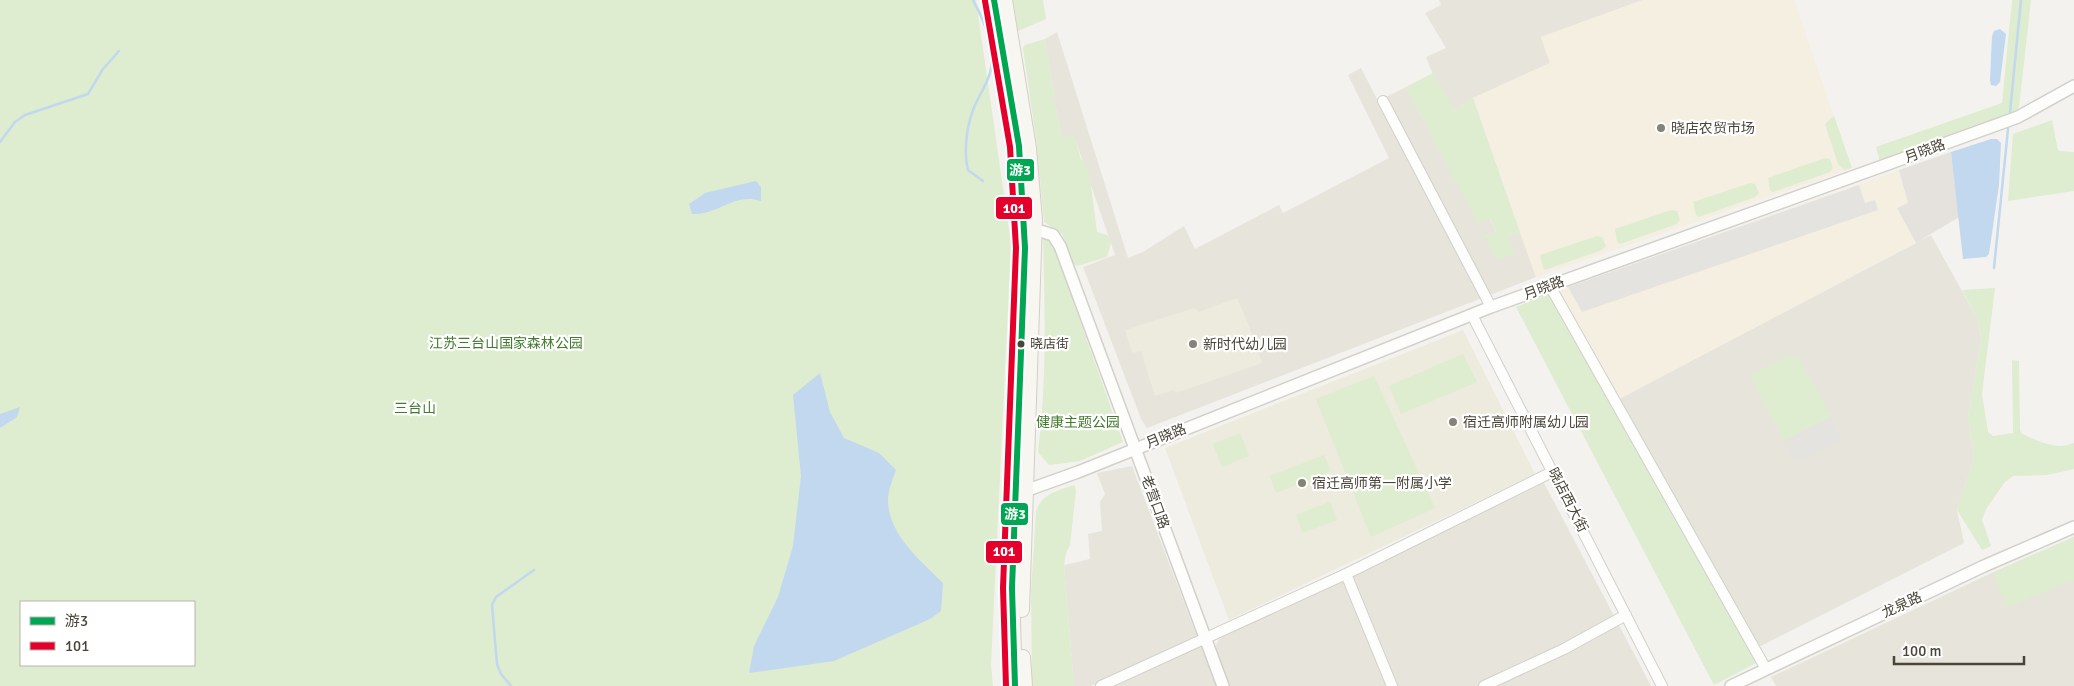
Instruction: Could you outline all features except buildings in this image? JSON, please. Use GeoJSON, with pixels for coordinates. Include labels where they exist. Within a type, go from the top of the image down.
{"type":"FeatureCollection","features":[{"type":"Feature","properties":{"kind":"main road"},"geometry":{"type":"LineString","coordinates":[[994,0],[1019,146],[1029,230]]}},
{"type":"Feature","properties":{"kind":"main road"},"geometry":{"type":"LineString","coordinates":[[1005,0],[1029,148],[1029,230],[1019,491],[1012,588],[1015,686]]}},
{"type":"Feature","properties":{"kind":"main road"},"geometry":{"type":"LineString","coordinates":[[1019,491],[1025,686]]}},
{"type":"Feature","properties":{"kind":"street","name":"月晓路"},"geometry":{"type":"LineString","coordinates":[[1019,491],[1135,448],[1491,307],[2018,117],[2074,86]]}},
{"type":"Feature","properties":{"kind":"street"},"geometry":{"type":"LineString","coordinates":[[1383,101],[1491,307]]}},
{"type":"Feature","properties":{"kind":"street","name":"老营口路"},"geometry":{"type":"LineString","coordinates":[[1029,230],[1053,235],[1060,246],[1223,686]]}},
{"type":"Feature","properties":{"kind":"street"},"geometry":{"type":"LineString","coordinates":[[1550,286],[1766,669]]}},
{"type":"Feature","properties":{"kind":"street","name":"晓店西大街"},"geometry":{"type":"LineString","coordinates":[[1472,315],[1554,471],[1662,686]]}},
{"type":"Feature","properties":{"kind":"street"},"geometry":{"type":"LineString","coordinates":[[1101,686],[1346,574],[1554,471]]}},
{"type":"Feature","properties":{"kind":"street","name":"龙泉路"},"geometry":{"type":"LineString","coordinates":[[1731,686],[1960,577],[2074,527]]}},
{"type":"Feature","properties":{"kind":"street"},"geometry":{"type":"LineString","coordinates":[[1346,574],[1392,686]]}},
{"type":"Feature","properties":{"kind":"street"},"geometry":{"type":"LineString","coordinates":[[1484,686],[1564,649],[1626,615]]}},
{"type":"Feature","properties":{"kind":"shaded area"},"geometry":{"type":"Polygon","coordinates":[[[1439,0],[1643,0],[1541,37],[1550,63],[1473,98],[1455,110],[1436,82],[1426,57],[1446,48],[1425,13],[1441,5],[1439,0]]]}},
{"type":"Feature","properties":{"kind":"shaded area","name":"晓店农贸市场"},"geometry":{"type":"Polygon","coordinates":[[[1643,0],[1794,0],[1852,168],[1536,277],[1473,98],[1550,63],[1541,37],[1643,0]]]}},
{"type":"Feature","properties":{"kind":"shaded area"},"geometry":{"type":"Polygon","coordinates":[[[1057,32],[1128,258],[1143,252],[1184,226],[1195,249],[1279,205],[1283,213],[1389,158],[1348,75],[1361,68],[1378,101],[1406,87],[1478,223],[1489,218],[1496,231],[1485,237],[1508,236],[1520,232],[1536,277],[1147,428],[1141,419],[1083,267],[1115,255],[1074,136],[1061,138],[1045,39],[1057,32]]]}},
{"type":"Feature","properties":{"kind":"shaded area"},"geometry":{"type":"Polygon","coordinates":[[[1951,152],[1959,217],[1916,243],[1897,208],[1908,203],[1899,170],[1951,152]]]}},
{"type":"Feature","properties":{"kind":"shaded area"},"geometry":{"type":"Polygon","coordinates":[[[1899,170],[1908,203],[1897,209],[1916,243],[1619,399],[1557,291],[1899,170]]]}},
{"type":"Feature","properties":{"kind":"shaded area"},"geometry":{"type":"Polygon","coordinates":[[[1859,185],[1865,203],[1875,200],[1878,210],[1582,312],[1568,287],[1859,185]]]}},
{"type":"Feature","properties":{"kind":"shaded area"},"geometry":{"type":"Polygon","coordinates":[[[1931,235],[1978,320],[1981,338],[1968,417],[1974,457],[1957,510],[1964,543],[1757,648],[1619,399],[1931,235]]]}},
{"type":"Feature","properties":{"kind":"shaded area","name":"新时代幼儿园"},"geometry":{"type":"Polygon","coordinates":[[[1237,298],[1254,338],[1262,363],[1176,393],[1174,390],[1155,396],[1141,351],[1132,353],[1125,330],[1194,308],[1199,312],[1237,298]]]}},
{"type":"Feature","properties":{"kind":"shaded area","name":"宿迁高师第一附属小学"},"geometry":{"type":"Polygon","coordinates":[[[1463,330],[1535,474],[1229,620],[1165,448],[1463,330]]]}},
{"type":"Feature","properties":{"kind":"shaded area"},"geometry":{"type":"Polygon","coordinates":[[[1831,417],[1843,439],[1796,464],[1784,441],[1831,417]]]}},
{"type":"Feature","properties":{"kind":"shaded area"},"geometry":{"type":"Polygon","coordinates":[[[1132,466],[1198,639],[1091,686],[1074,686],[1064,565],[1090,559],[1088,534],[1102,531],[1100,502],[1105,494],[1097,473],[1132,466]]]}},
{"type":"Feature","properties":{"kind":"shaded area"},"geometry":{"type":"Polygon","coordinates":[[[1543,481],[1651,686],[1230,686],[1215,647],[1219,639],[1543,481]]]}},
{"type":"Feature","properties":{"kind":"shaded area"},"geometry":{"type":"Polygon","coordinates":[[[2074,537],[2074,686],[1776,686],[1771,677],[1998,570],[2074,537]]]}},
{"type":"Feature","properties":{"kind":"shaded area"},"geometry":{"type":"Polygon","coordinates":[[[1201,646],[1216,686],[1115,686],[1201,646]]]}},
{"type":"Feature","properties":{"kind":"green space","name":"三台山"},"geometry":{"type":"Polygon","coordinates":[[[0,0],[976,0],[1011,244],[991,665],[993,686],[0,686],[0,0]]]}},
{"type":"Feature","properties":{"kind":"green space"},"geometry":{"type":"Polygon","coordinates":[[[1013,0],[1043,0],[1046,19],[1018,31],[1013,0]]]}},
{"type":"Feature","properties":{"kind":"green space"},"geometry":{"type":"Polygon","coordinates":[[[2012,0],[2031,0],[2019,107],[2015,112],[1880,162],[1876,147],[2002,103],[2012,0]]]}},
{"type":"Feature","properties":{"kind":"green space"},"geometry":{"type":"Polygon","coordinates":[[[1045,39],[1061,138],[1074,135],[1081,160],[1084,159],[1090,178],[1097,232],[1107,235],[1111,243],[1107,257],[1077,266],[1073,263],[1062,234],[1044,222],[1037,145],[1023,48],[1025,45],[1045,39]]]}},
{"type":"Feature","properties":{"kind":"green space"},"geometry":{"type":"Polygon","coordinates":[[[1433,73],[1455,110],[1473,98],[1520,232],[1508,237],[1515,254],[1496,260],[1485,237],[1496,231],[1490,219],[1478,224],[1406,87],[1433,73]]]}},
{"type":"Feature","properties":{"kind":"green space"},"geometry":{"type":"Polygon","coordinates":[[[1834,116],[1852,168],[1844,170],[1838,164],[1825,124],[1834,116]]]}},
{"type":"Feature","properties":{"kind":"green space"},"geometry":{"type":"Polygon","coordinates":[[[2052,120],[2058,151],[2074,152],[2074,191],[2008,201],[2013,134],[2052,120]]]}},
{"type":"Feature","properties":{"kind":"green space"},"geometry":{"type":"Polygon","coordinates":[[[1825,158],[1830,159],[1833,168],[1830,172],[1773,192],[1770,190],[1768,178],[1825,158]]]}},
{"type":"Feature","properties":{"kind":"green space"},"geometry":{"type":"Polygon","coordinates":[[[1750,183],[1755,184],[1759,193],[1755,197],[1699,217],[1696,215],[1693,202],[1750,183]]]}},
{"type":"Feature","properties":{"kind":"green space"},"geometry":{"type":"Polygon","coordinates":[[[1671,210],[1677,211],[1680,220],[1677,224],[1620,244],[1617,242],[1615,229],[1671,210]]]}},
{"type":"Feature","properties":{"kind":"green space","name":"健康主题公园"},"geometry":{"type":"Polygon","coordinates":[[[1046,236],[1051,239],[1123,442],[1080,461],[1049,465],[1038,452],[1044,372],[1043,239],[1046,236]]]}},
{"type":"Feature","properties":{"kind":"green space"},"geometry":{"type":"Polygon","coordinates":[[[1597,236],[1602,237],[1606,246],[1602,250],[1545,270],[1543,268],[1540,255],[1597,236]]]}},
{"type":"Feature","properties":{"kind":"green space"},"geometry":{"type":"Polygon","coordinates":[[[1995,288],[1982,394],[1988,432],[1993,436],[2013,433],[2012,360],[2019,361],[2020,430],[2022,434],[2054,446],[2074,443],[2074,469],[2047,475],[2013,476],[2005,482],[1986,509],[1982,520],[1991,546],[1982,550],[1957,510],[1974,457],[1968,417],[1981,338],[1978,320],[1962,290],[1995,288]]]}},
{"type":"Feature","properties":{"kind":"green space"},"geometry":{"type":"Polygon","coordinates":[[[1551,293],[1758,662],[1714,685],[1516,307],[1551,293]]]}},
{"type":"Feature","properties":{"kind":"green space"},"geometry":{"type":"Polygon","coordinates":[[[1463,354],[1477,382],[1401,414],[1389,386],[1463,354]]]}},
{"type":"Feature","properties":{"kind":"green space"},"geometry":{"type":"Polygon","coordinates":[[[1788,355],[1798,356],[1831,417],[1784,441],[1750,376],[1788,355]]]}},
{"type":"Feature","properties":{"kind":"green space"},"geometry":{"type":"Polygon","coordinates":[[[1374,376],[1435,508],[1371,537],[1316,399],[1374,376]]]}},
{"type":"Feature","properties":{"kind":"green space"},"geometry":{"type":"Polygon","coordinates":[[[1240,433],[1249,456],[1222,467],[1213,444],[1240,433]]]}},
{"type":"Feature","properties":{"kind":"green space"},"geometry":{"type":"Polygon","coordinates":[[[1324,455],[1331,471],[1276,493],[1270,476],[1324,455]]]}},
{"type":"Feature","properties":{"kind":"green space"},"geometry":{"type":"Polygon","coordinates":[[[1074,485],[1076,490],[1070,545],[1066,553],[1064,565],[1074,686],[1032,686],[1031,592],[1036,512],[1038,506],[1050,494],[1074,485]]]}},
{"type":"Feature","properties":{"kind":"green space"},"geometry":{"type":"Polygon","coordinates":[[[1330,502],[1337,520],[1303,533],[1296,515],[1330,502]]]}},
{"type":"Feature","properties":{"kind":"green space"},"geometry":{"type":"Polygon","coordinates":[[[2074,537],[2074,580],[2011,606],[2006,605],[1993,573],[2074,537]]]}},
{"type":"Feature","properties":{"kind":"water"},"geometry":{"type":"Polygon","coordinates":[[[2000,29],[2006,34],[2000,82],[1996,86],[1991,85],[1990,80],[1992,36],[1994,31],[2000,29]]]}},
{"type":"Feature","properties":{"kind":"water"},"geometry":{"type":"Polygon","coordinates":[[[1991,139],[1997,139],[2001,143],[1999,185],[1989,254],[1986,257],[1963,259],[1951,152],[1991,139]]]}},
{"type":"Feature","properties":{"kind":"water"},"geometry":{"type":"Polygon","coordinates":[[[756,181],[761,187],[761,201],[743,199],[710,211],[692,214],[689,204],[705,193],[756,181]]]}},
{"type":"Feature","properties":{"kind":"water"},"geometry":{"type":"Polygon","coordinates":[[[820,373],[830,412],[844,438],[879,453],[896,470],[888,496],[889,512],[893,524],[907,546],[943,583],[941,611],[930,619],[834,661],[749,673],[754,646],[778,597],[793,546],[801,476],[793,395],[820,373]]]}},
{"type":"Feature","properties":{"kind":"water"},"geometry":{"type":"Polygon","coordinates":[[[20,407],[17,417],[0,428],[0,414],[20,407]]]}},
{"type":"Feature","properties":{"kind":"waterway"},"geometry":{"type":"LineString","coordinates":[[973,0],[987,30],[992,54],[990,74],[975,105],[970,120],[966,146],[968,170],[983,181]]}},
{"type":"Feature","properties":{"kind":"waterway"},"geometry":{"type":"LineString","coordinates":[[2010,112],[2021,0]]}},
{"type":"Feature","properties":{"kind":"waterway"},"geometry":{"type":"LineString","coordinates":[[0,142],[15,122],[25,115],[88,94],[103,69],[119,51]]}},
{"type":"Feature","properties":{"kind":"waterway"},"geometry":{"type":"LineString","coordinates":[[1994,268],[2008,129]]}},
{"type":"Feature","properties":{"kind":"waterway"},"geometry":{"type":"LineString","coordinates":[[511,686],[501,674],[497,664],[492,605],[496,597],[534,570]]}},
{"type":"Feature","properties":{"kind":"transit line","name":"游3"},"geometry":{"type":"LineString","coordinates":[[994,0],[1019,146],[1025,248],[1012,588],[1015,686]]}},
{"type":"Feature","properties":{"kind":"transit line","name":"101"},"geometry":{"type":"LineString","coordinates":[[985,1],[1010,147],[1016,248],[1003,588],[1006,686]]}},
{"type":"Feature","properties":{"kind":"place","name":"晓店农贸市场"},"geometry":{"type":"Point","coordinates":[1661,128]}},
{"type":"Feature","properties":{"kind":"place","name":"晓店街"},"geometry":{"type":"Point","coordinates":[1021,344]}},
{"type":"Feature","properties":{"kind":"place","name":"新时代幼儿园"},"geometry":{"type":"Point","coordinates":[1193,344]}},
{"type":"Feature","properties":{"kind":"place","name":"宿迁高师附属幼儿园"},"geometry":{"type":"Point","coordinates":[1453,422]}},
{"type":"Feature","properties":{"kind":"place","name":"宿迁高师第一附属小学"},"geometry":{"type":"Point","coordinates":[1302,483]}},
{"type":"Feature","properties":{"kind":"park label","name":"江苏三台山国家森林公园"},"geometry":{"type":"Point","coordinates":[506,343]}}]}
